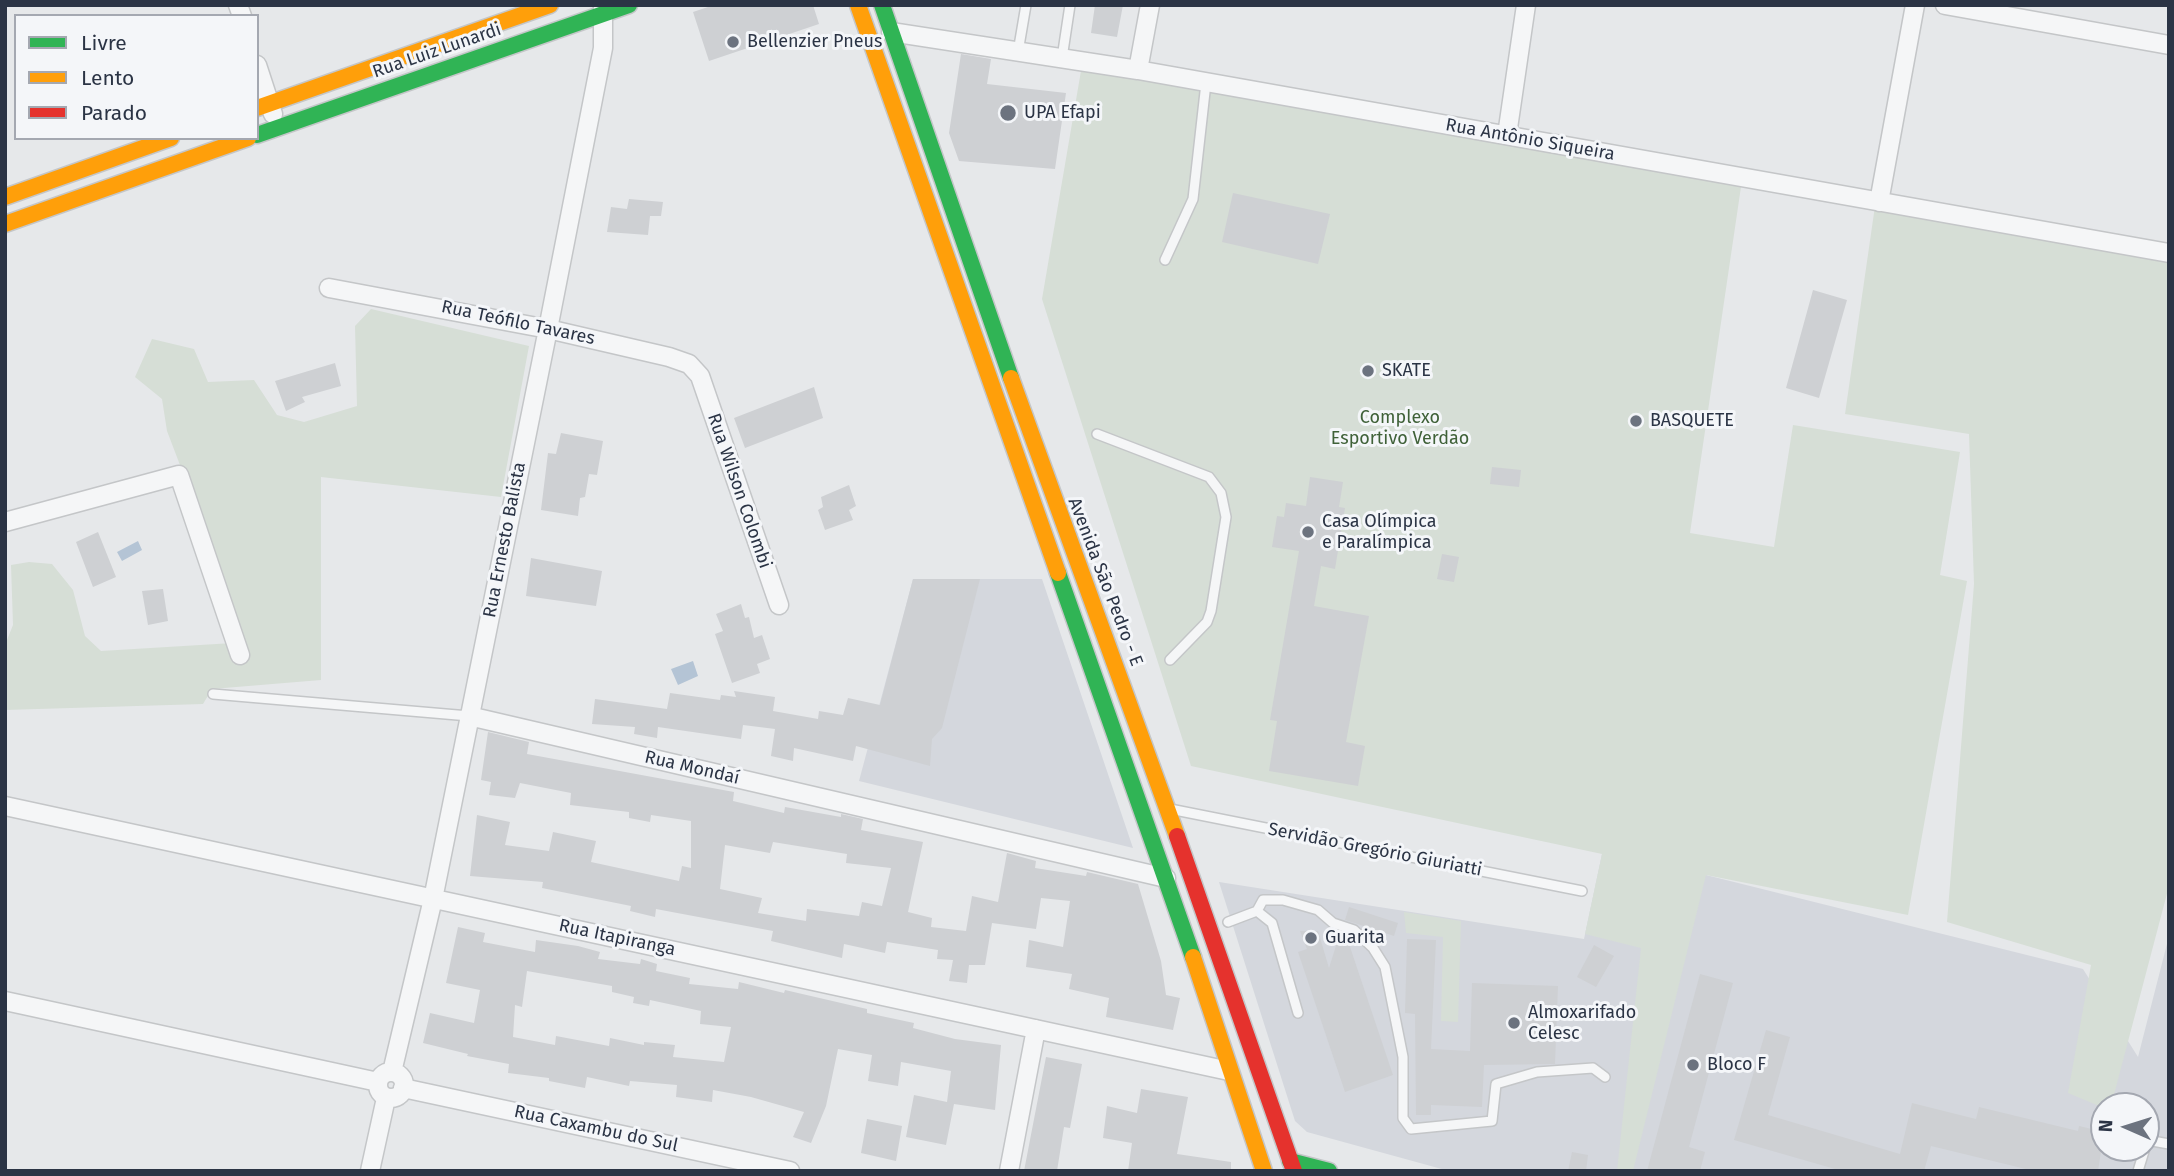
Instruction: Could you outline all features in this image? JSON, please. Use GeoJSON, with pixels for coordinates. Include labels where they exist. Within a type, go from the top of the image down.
{"type":"FeatureCollection","features":[{"type":"Feature","properties":{"kind":"main road","name":"Rua Luiz Lunardi"},"geometry":{"type":"LineString","coordinates":[[263,106],[550,5]]}},
{"type":"Feature","properties":{"kind":"main road","name":"Rua Luiz Lunardi"},"geometry":{"type":"LineString","coordinates":[[259,134],[604,9],[629,5]]}},
{"type":"Feature","properties":{"kind":"main road"},"geometry":{"type":"LineString","coordinates":[[858,5],[1166,878],[1264,1171]]}},
{"type":"Feature","properties":{"kind":"main road","name":"Avenida São Pedro - E"},"geometry":{"type":"LineString","coordinates":[[882,5],[1056,508],[1168,809],[1292,1166]]}},
{"type":"Feature","properties":{"kind":"main road"},"geometry":{"type":"LineString","coordinates":[[5,197],[165,140]]}},
{"type":"Feature","properties":{"kind":"main road"},"geometry":{"type":"LineString","coordinates":[[5,224],[242,140]]}},
{"type":"Feature","properties":{"kind":"main road"},"geometry":{"type":"LineString","coordinates":[[1292,1166],[1329,1171]]}},
{"type":"Feature","properties":{"kind":"street"},"geometry":{"type":"LineString","coordinates":[[1138,70],[1150,5]]}},
{"type":"Feature","properties":{"kind":"street"},"geometry":{"type":"LineString","coordinates":[[1507,135],[1527,5]]}},
{"type":"Feature","properties":{"kind":"street"},"geometry":{"type":"LineString","coordinates":[[1879,202],[1915,5]]}},
{"type":"Feature","properties":{"kind":"street"},"geometry":{"type":"LineString","coordinates":[[1945,5],[2169,45]]}},
{"type":"Feature","properties":{"kind":"street","name":"Rua Ernesto Balista"},"geometry":{"type":"LineString","coordinates":[[370,1171],[385,1084],[433,899],[548,329],[603,48],[604,9]]}},
{"type":"Feature","properties":{"kind":"street","name":"Rua Antônio Siqueira"},"geometry":{"type":"LineString","coordinates":[[891,32],[1138,70],[2169,253]]}},
{"type":"Feature","properties":{"kind":"street"},"geometry":{"type":"LineString","coordinates":[[259,79],[263,106],[278,128]]}},
{"type":"Feature","properties":{"kind":"street","name":"Rua Teófilo Tavares"},"geometry":{"type":"LineString","coordinates":[[330,288],[548,329],[669,356],[689,364],[700,376]]}},
{"type":"Feature","properties":{"kind":"street","name":"Rua Wilson Colombi"},"geometry":{"type":"LineString","coordinates":[[700,376],[779,606]]}},
{"type":"Feature","properties":{"kind":"street"},"geometry":{"type":"LineString","coordinates":[[5,522],[179,475],[240,655]]}},
{"type":"Feature","properties":{"kind":"street","name":"Rua Mondaí"},"geometry":{"type":"LineString","coordinates":[[470,716],[1166,878]]}},
{"type":"Feature","properties":{"kind":"street","name":"Rua Itapiranga"},"geometry":{"type":"LineString","coordinates":[[5,806],[1230,1071]]}},
{"type":"Feature","properties":{"kind":"street"},"geometry":{"type":"LineString","coordinates":[[5,1001],[385,1084]]}},
{"type":"Feature","properties":{"kind":"street"},"geometry":{"type":"LineString","coordinates":[[1009,1171],[1037,1029]]}},
{"type":"Feature","properties":{"kind":"street","name":"Rua Caxambu do Sul"},"geometry":{"type":"LineString","coordinates":[[385,1084],[402,1079],[403,1088],[790,1171]]}},
{"type":"Feature","properties":{"kind":"lane"},"geometry":{"type":"LineString","coordinates":[[1018,52],[1026,5]]}},
{"type":"Feature","properties":{"kind":"lane"},"geometry":{"type":"LineString","coordinates":[[1062,58],[1070,5]]}},
{"type":"Feature","properties":{"kind":"lane"},"geometry":{"type":"LineString","coordinates":[[1165,260],[1193,199],[1206,83]]}},
{"type":"Feature","properties":{"kind":"lane"},"geometry":{"type":"LineString","coordinates":[[1097,434],[1209,477],[1221,493],[1226,517],[1211,611],[1207,622],[1170,660]]}},
{"type":"Feature","properties":{"kind":"lane","name":"Rua Mondaí"},"geometry":{"type":"LineString","coordinates":[[213,694],[470,716]]}},
{"type":"Feature","properties":{"kind":"lane","name":"Servidão Gregório Giuriatti"},"geometry":{"type":"LineString","coordinates":[[1168,809],[1582,891]]}},
{"type":"Feature","properties":{"kind":"lane"},"geometry":{"type":"LineString","coordinates":[[1228,922],[1257,911],[1263,900],[1283,900],[1318,910],[1333,923],[1354,930],[1373,948],[1385,967],[1403,1057],[1402,1118],[1411,1129],[1492,1121],[1496,1084],[1537,1072],[1593,1068],[1605,1077]]}},
{"type":"Feature","properties":{"kind":"lane"},"geometry":{"type":"LineString","coordinates":[[1257,911],[1272,923],[1298,1013]]}},
{"type":"Feature","properties":{"kind":"shaded area"},"geometry":{"type":"Polygon","coordinates":[[[913,579],[1042,579],[1133,848],[859,781],[913,579]]]}},
{"type":"Feature","properties":{"kind":"shaded area"},"geometry":{"type":"Polygon","coordinates":[[[1602,854],[1706,875],[2083,969],[2138,1057],[2169,936],[2169,1171],[1449,1171],[1307,1132],[1295,1121],[1219,882],[1584,939],[1602,854]]]}},
{"type":"Feature","properties":{"kind":"green space","name":"Complexo Esportivo Verdão"},"geometry":{"type":"Polygon","coordinates":[[[1082,65],[1742,180],[1690,533],[1774,547],[1793,425],[1960,452],[1940,575],[1967,581],[1908,915],[1706,875],[1633,1171],[1617,1171],[1641,948],[1585,934],[1602,854],[1191,766],[1042,299],[1082,65]]]}},
{"type":"Feature","properties":{"kind":"green space"},"geometry":{"type":"Polygon","coordinates":[[[1875,206],[2169,260],[2169,886],[2115,1092],[2090,1092],[2090,1102],[2068,1093],[2091,965],[1947,922],[1974,584],[1969,434],[1845,414],[1875,206]]]}},
{"type":"Feature","properties":{"kind":"green space"},"geometry":{"type":"Polygon","coordinates":[[[371,309],[529,346],[501,497],[321,477],[321,680],[212,689],[203,704],[5,710],[5,645],[13,625],[11,565],[29,562],[52,564],[73,590],[85,636],[101,651],[233,643],[236,612],[167,431],[162,399],[135,377],[152,339],[194,349],[208,382],[254,380],[277,415],[304,422],[357,406],[355,326],[371,309]]]}},
{"type":"Feature","properties":{"kind":"green space"},"geometry":{"type":"Polygon","coordinates":[[[1404,912],[1461,921],[1458,1022],[1441,1021],[1443,937],[1406,933],[1404,912]]]}},
{"type":"Feature","properties":{"kind":"water"},"geometry":{"type":"Polygon","coordinates":[[[138,541],[142,550],[122,561],[117,552],[138,541]]]}},
{"type":"Feature","properties":{"kind":"water"},"geometry":{"type":"Polygon","coordinates":[[[693,661],[698,676],[678,685],[671,669],[693,661]]]}},
{"type":"Feature","properties":{"kind":"building","name":"Bellenzier Pneus"},"geometry":{"type":"Polygon","coordinates":[[[714,5],[813,5],[819,24],[709,61],[693,12],[714,5]]]}},
{"type":"Feature","properties":{"kind":"building"},"geometry":{"type":"Polygon","coordinates":[[[1095,5],[1123,5],[1117,37],[1091,33],[1095,5]]]}},
{"type":"Feature","properties":{"kind":"building","name":"UPA Efapi"},"geometry":{"type":"Polygon","coordinates":[[[961,54],[991,59],[987,84],[1066,93],[1055,169],[959,161],[949,133],[961,54]]]}},
{"type":"Feature","properties":{"kind":"building"},"geometry":{"type":"Polygon","coordinates":[[[1233,193],[1330,214],[1318,264],[1222,242],[1233,193]]]}},
{"type":"Feature","properties":{"kind":"building"},"geometry":{"type":"Polygon","coordinates":[[[629,199],[663,202],[661,216],[650,216],[648,235],[607,232],[611,207],[627,209],[629,199]]]}},
{"type":"Feature","properties":{"kind":"building"},"geometry":{"type":"Polygon","coordinates":[[[1813,290],[1847,300],[1819,398],[1786,388],[1813,290]]]}},
{"type":"Feature","properties":{"kind":"building"},"geometry":{"type":"Polygon","coordinates":[[[335,363],[341,386],[302,397],[305,402],[286,411],[275,381],[335,363]]]}},
{"type":"Feature","properties":{"kind":"building"},"geometry":{"type":"Polygon","coordinates":[[[814,387],[823,418],[745,448],[734,418],[814,387]]]}},
{"type":"Feature","properties":{"kind":"building"},"geometry":{"type":"Polygon","coordinates":[[[561,433],[603,441],[597,475],[589,474],[585,497],[580,498],[578,516],[541,510],[548,453],[556,454],[561,433]]]}},
{"type":"Feature","properties":{"kind":"building"},"geometry":{"type":"Polygon","coordinates":[[[1492,467],[1521,470],[1519,487],[1490,484],[1492,467]]]}},
{"type":"Feature","properties":{"kind":"building"},"geometry":{"type":"Polygon","coordinates":[[[1310,477],[1343,482],[1339,507],[1345,508],[1335,569],[1321,566],[1314,606],[1369,616],[1346,742],[1365,746],[1358,786],[1269,771],[1277,721],[1270,720],[1299,551],[1272,547],[1277,516],[1284,517],[1286,503],[1306,506],[1310,477]]]}},
{"type":"Feature","properties":{"kind":"building"},"geometry":{"type":"Polygon","coordinates":[[[849,485],[856,506],[849,510],[853,520],[825,530],[818,510],[823,507],[821,497],[849,485]]]}},
{"type":"Feature","properties":{"kind":"building"},"geometry":{"type":"Polygon","coordinates":[[[98,532],[116,577],[93,587],[76,542],[98,532]]]}},
{"type":"Feature","properties":{"kind":"building"},"geometry":{"type":"Polygon","coordinates":[[[1442,554],[1459,557],[1454,582],[1437,579],[1442,554]]]}},
{"type":"Feature","properties":{"kind":"building"},"geometry":{"type":"Polygon","coordinates":[[[531,558],[602,571],[596,606],[526,596],[531,558]]]}},
{"type":"Feature","properties":{"kind":"building"},"geometry":{"type":"Polygon","coordinates":[[[913,579],[980,579],[942,728],[932,739],[930,766],[856,746],[853,761],[794,748],[793,761],[771,756],[775,729],[743,725],[741,739],[658,727],[657,738],[634,734],[635,727],[592,724],[595,699],[667,709],[670,693],[720,700],[721,695],[736,697],[734,691],[775,697],[773,711],[818,719],[819,711],[843,715],[848,698],[880,705],[913,579]]]}},
{"type":"Feature","properties":{"kind":"building"},"geometry":{"type":"Polygon","coordinates":[[[163,589],[168,621],[148,625],[142,591],[163,589]]]}},
{"type":"Feature","properties":{"kind":"building"},"geometry":{"type":"Polygon","coordinates":[[[741,604],[745,618],[749,617],[754,638],[762,635],[770,659],[757,664],[760,673],[732,683],[715,634],[723,631],[716,614],[741,604]]]}},
{"type":"Feature","properties":{"kind":"building"},"geometry":{"type":"Polygon","coordinates":[[[488,732],[529,742],[527,754],[734,792],[733,801],[784,813],[785,807],[863,819],[861,830],[923,842],[908,912],[932,918],[931,927],[966,931],[972,896],[998,902],[1007,853],[1036,861],[1035,868],[1086,876],[1087,872],[1138,884],[1161,961],[1166,995],[1180,998],[1173,1030],[1106,1017],[1109,998],[1069,989],[1072,974],[1026,967],[1029,940],[1063,947],[1070,901],[1041,898],[1036,929],[992,923],[985,965],[969,965],[967,983],[949,981],[953,960],[937,959],[938,950],[887,942],[885,953],[844,944],[842,958],[771,941],[773,931],[656,909],[655,917],[630,911],[631,906],[542,888],[543,882],[470,876],[477,815],[510,822],[505,845],[549,851],[553,832],[596,841],[591,862],[679,881],[682,866],[691,868],[691,821],[651,815],[650,822],[629,818],[629,812],[570,805],[571,793],[520,783],[515,798],[489,795],[491,782],[481,780],[488,732]],[[773,842],[770,853],[725,845],[720,889],[762,898],[758,913],[806,921],[807,909],[859,916],[862,902],[882,906],[891,868],[846,863],[847,854],[773,842]]]}},
{"type":"Feature","properties":{"kind":"building"},"geometry":{"type":"Polygon","coordinates":[[[1349,907],[1398,923],[1394,936],[1345,920],[1349,907]]]}},
{"type":"Feature","properties":{"kind":"building"},"geometry":{"type":"Polygon","coordinates":[[[458,927],[485,933],[483,942],[535,952],[536,940],[600,952],[598,959],[640,964],[641,959],[657,964],[656,971],[690,978],[689,984],[738,989],[739,982],[784,993],[785,990],[867,1009],[867,1013],[914,1023],[913,1028],[955,1039],[1001,1045],[995,1110],[954,1104],[946,1145],[906,1137],[914,1095],[947,1102],[951,1071],[901,1062],[898,1086],[868,1081],[872,1055],[838,1049],[826,1106],[811,1143],[793,1137],[804,1112],[751,1097],[713,1090],[712,1102],[676,1097],[677,1085],[630,1081],[629,1086],[587,1077],[585,1088],[549,1081],[549,1078],[508,1073],[509,1064],[467,1056],[468,1054],[423,1043],[430,1013],[474,1023],[480,990],[446,983],[458,927]],[[527,971],[522,1007],[515,1005],[513,1037],[555,1045],[556,1036],[609,1046],[610,1038],[644,1045],[644,1042],[675,1045],[673,1057],[724,1062],[731,1027],[700,1024],[701,1011],[650,1000],[649,1006],[633,1003],[634,997],[612,992],[612,986],[527,971]]]}},
{"type":"Feature","properties":{"kind":"building"},"geometry":{"type":"Polygon","coordinates":[[[1300,931],[1318,931],[1329,968],[1340,933],[1346,935],[1393,1075],[1345,1092],[1298,952],[1307,949],[1300,931]]]}},
{"type":"Feature","properties":{"kind":"building"},"geometry":{"type":"Polygon","coordinates":[[[1407,939],[1436,940],[1431,1049],[1470,1051],[1472,983],[1558,986],[1555,1064],[1484,1065],[1482,1107],[1431,1105],[1431,1115],[1416,1115],[1415,1014],[1405,1013],[1407,939]]]}},
{"type":"Feature","properties":{"kind":"building"},"geometry":{"type":"Polygon","coordinates":[[[1594,945],[1614,956],[1596,987],[1577,977],[1594,945]]]}},
{"type":"Feature","properties":{"kind":"building","name":"Bloco F"},"geometry":{"type":"Polygon","coordinates":[[[1700,974],[1733,983],[1689,1147],[1705,1152],[1700,1171],[1647,1171],[1700,974]]]}},
{"type":"Feature","properties":{"kind":"building"},"geometry":{"type":"Polygon","coordinates":[[[1766,1030],[1790,1037],[1768,1115],[1900,1154],[1912,1103],[1976,1119],[1979,1107],[2078,1131],[2079,1126],[2090,1129],[2090,1162],[2099,1162],[2098,1171],[2034,1171],[1931,1146],[1924,1171],[1842,1171],[1734,1140],[1766,1030]]]}},
{"type":"Feature","properties":{"kind":"building"},"geometry":{"type":"Polygon","coordinates":[[[1046,1057],[1082,1064],[1070,1128],[1064,1127],[1057,1171],[1024,1171],[1046,1057]]]}},
{"type":"Feature","properties":{"kind":"building"},"geometry":{"type":"Polygon","coordinates":[[[1141,1089],[1188,1097],[1177,1154],[1231,1162],[1231,1171],[1128,1171],[1132,1143],[1103,1138],[1107,1106],[1137,1113],[1141,1089]]]}},
{"type":"Feature","properties":{"kind":"building"},"geometry":{"type":"Polygon","coordinates":[[[867,1119],[902,1126],[896,1161],[861,1153],[867,1119]]]}},
{"type":"Feature","properties":{"kind":"building"},"geometry":{"type":"Polygon","coordinates":[[[1572,1152],[1588,1155],[1586,1171],[1568,1171],[1572,1152]]]}},
{"type":"Feature","properties":{"kind":"traffic: fast"},"geometry":{"type":"LineString","coordinates":[[259,134],[629,5]]}},
{"type":"Feature","properties":{"kind":"traffic: fast"},"geometry":{"type":"LineString","coordinates":[[882,5],[1011,378]]}},
{"type":"Feature","properties":{"kind":"traffic: fast"},"geometry":{"type":"LineString","coordinates":[[1058,573],[1193,957]]}},
{"type":"Feature","properties":{"kind":"traffic: fast"},"geometry":{"type":"LineString","coordinates":[[1290,1161],[1329,1171]]}},
{"type":"Feature","properties":{"kind":"traffic: slow"},"geometry":{"type":"LineString","coordinates":[[259,107],[550,5]]}},
{"type":"Feature","properties":{"kind":"traffic: slow"},"geometry":{"type":"LineString","coordinates":[[858,5],[1058,573]]}},
{"type":"Feature","properties":{"kind":"traffic: slow"},"geometry":{"type":"LineString","coordinates":[[5,197],[165,140]]}},
{"type":"Feature","properties":{"kind":"traffic: slow"},"geometry":{"type":"LineString","coordinates":[[5,224],[242,140]]}},
{"type":"Feature","properties":{"kind":"traffic: slow"},"geometry":{"type":"LineString","coordinates":[[1011,378],[1177,836]]}},
{"type":"Feature","properties":{"kind":"traffic: slow"},"geometry":{"type":"LineString","coordinates":[[1193,957],[1264,1171]]}},
{"type":"Feature","properties":{"kind":"traffic: jam"},"geometry":{"type":"LineString","coordinates":[[1177,836],[1294,1171]]}},
{"type":"Feature","properties":{"kind":"place","name":"Bellenzier Pneus"},"geometry":{"type":"Point","coordinates":[733,42]}},
{"type":"Feature","properties":{"kind":"place","name":"UPA Efapi"},"geometry":{"type":"Point","coordinates":[1008,113]}},
{"type":"Feature","properties":{"kind":"place","name":"SKATE"},"geometry":{"type":"Point","coordinates":[1368,371]}},
{"type":"Feature","properties":{"kind":"place","name":"BASQUETE"},"geometry":{"type":"Point","coordinates":[1636,421]}},
{"type":"Feature","properties":{"kind":"place","name":"Casa Olímpica e Paralímpica"},"geometry":{"type":"Point","coordinates":[1308,532]}},
{"type":"Feature","properties":{"kind":"place","name":"Guarita"},"geometry":{"type":"Point","coordinates":[1311,938]}},
{"type":"Feature","properties":{"kind":"place","name":"Almoxarifado Celesc"},"geometry":{"type":"Point","coordinates":[1514,1023]}},
{"type":"Feature","properties":{"kind":"place","name":"Bloco F"},"geometry":{"type":"Point","coordinates":[1693,1065]}}]}
